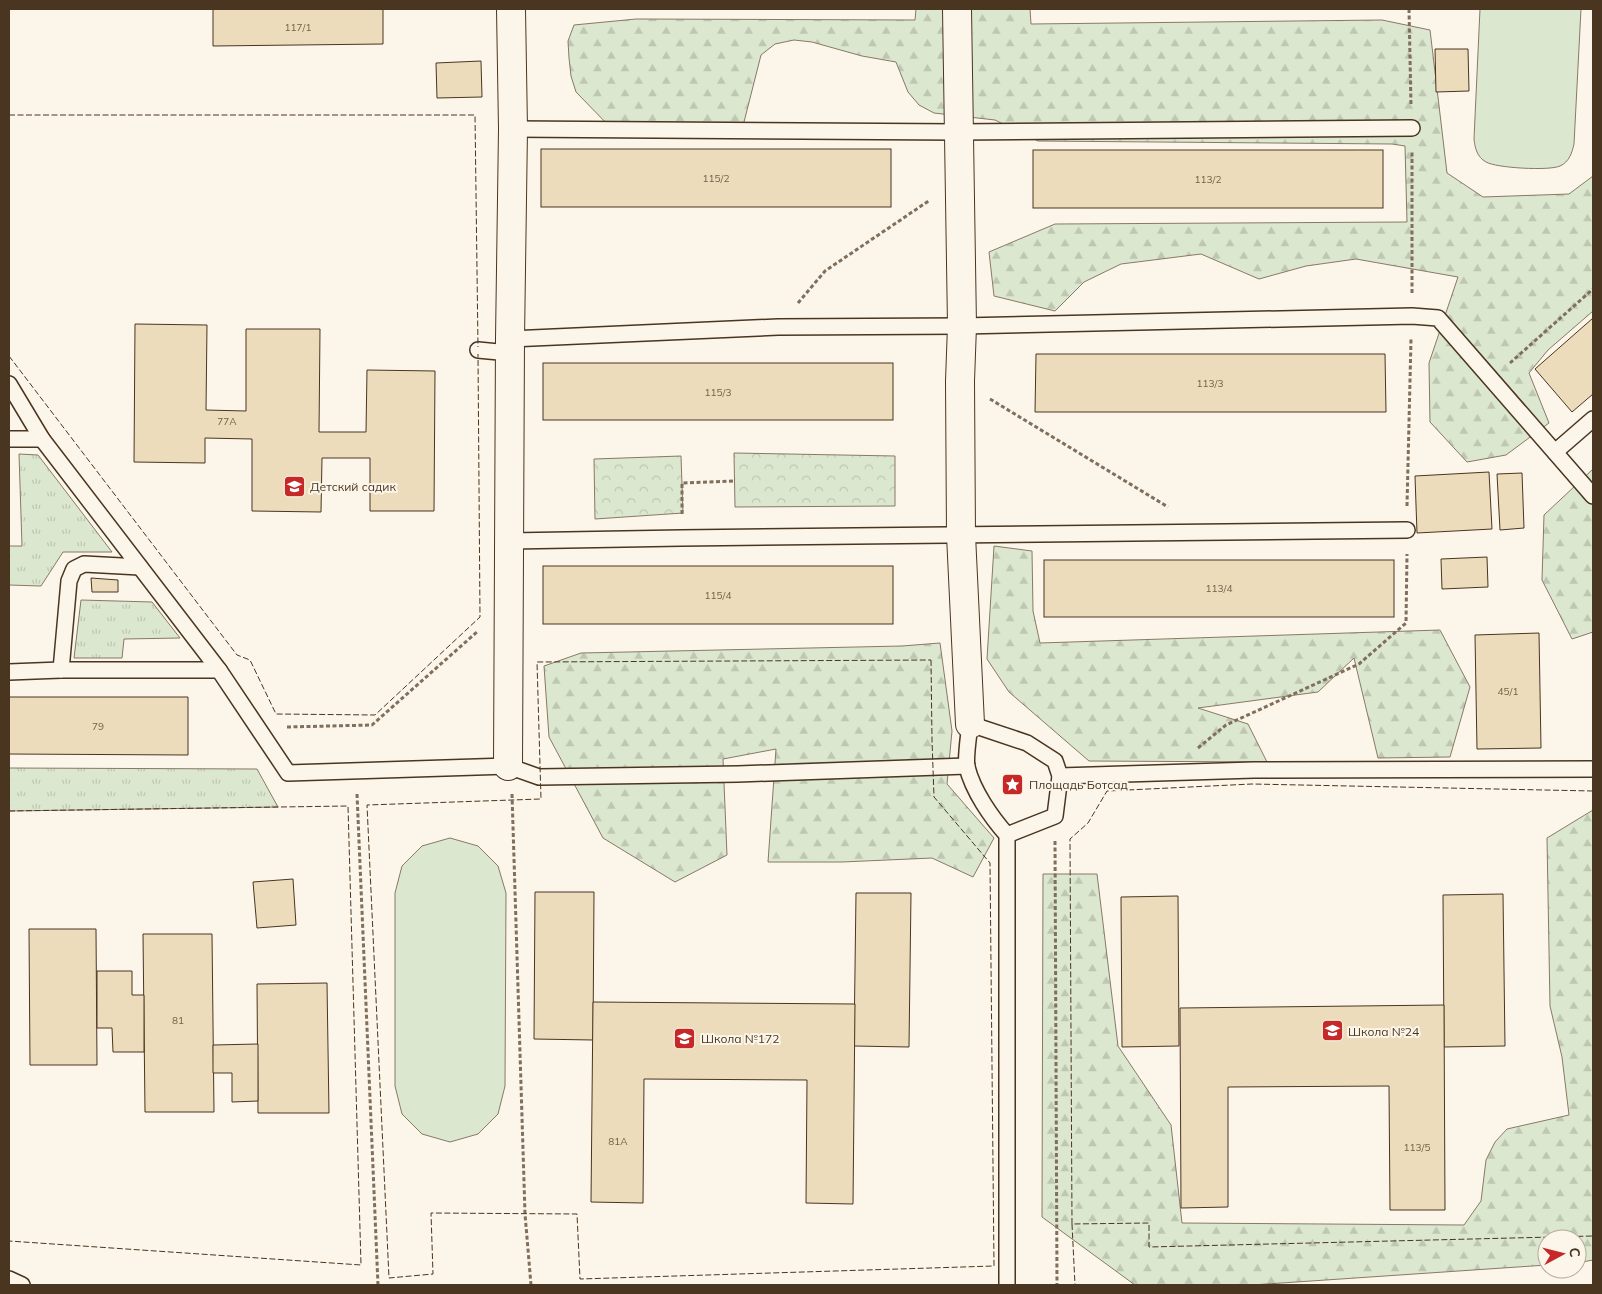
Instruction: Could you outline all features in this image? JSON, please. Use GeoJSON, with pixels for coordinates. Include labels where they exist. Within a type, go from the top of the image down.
{"type":"FeatureCollection","features":[{"type":"Feature","properties":{"kind":"street"},"geometry":{"type":"LineString","coordinates":[[508,766],[513,129],[511,9]]}},
{"type":"Feature","properties":{"kind":"street"},"geometry":{"type":"LineString","coordinates":[[957,9],[962,326],[960,381],[961,535],[970,724]]}},
{"type":"Feature","properties":{"kind":"lane"},"geometry":{"type":"LineString","coordinates":[[513,129],[958,132],[1412,128]]}},
{"type":"Feature","properties":{"kind":"lane"},"geometry":{"type":"LineString","coordinates":[[478,350],[510,346],[778,327],[962,326],[1412,316],[1438,318],[1593,496]]}},
{"type":"Feature","properties":{"kind":"lane"},"geometry":{"type":"LineString","coordinates":[[9,384],[42,439],[219,670],[288,773],[508,766],[539,777],[738,774],[966,766]]}},
{"type":"Feature","properties":{"kind":"lane"},"geometry":{"type":"LineString","coordinates":[[1555,452],[1593,419]]}},
{"type":"Feature","properties":{"kind":"lane"},"geometry":{"type":"LineString","coordinates":[[9,438],[42,439]]}},
{"type":"Feature","properties":{"kind":"lane"},"geometry":{"type":"LineString","coordinates":[[510,541],[1407,530]]}},
{"type":"Feature","properties":{"kind":"lane"},"geometry":{"type":"LineString","coordinates":[[61,670],[69,581],[74,569],[84,564],[140,567]]}},
{"type":"Feature","properties":{"kind":"lane"},"geometry":{"type":"LineString","coordinates":[[9,672],[61,670],[219,670]]}},
{"type":"Feature","properties":{"kind":"lane"},"geometry":{"type":"LineString","coordinates":[[1007,835],[1055,816],[1060,776],[1055,761],[1027,743],[970,724],[966,766],[974,785],[992,817],[1007,835],[1007,1285]]}},
{"type":"Feature","properties":{"kind":"lane"},"geometry":{"type":"LineString","coordinates":[[1060,776],[1254,770],[1593,768]]}},
{"type":"Feature","properties":{"kind":"lane"},"geometry":{"type":"LineString","coordinates":[[9,1279],[22,1285]]}},
{"type":"Feature","properties":{"kind":"path"},"geometry":{"type":"LineString","coordinates":[[1167,772],[1226,725],[1358,664],[1406,624],[1412,316],[1412,128],[1409,9]]}},
{"type":"Feature","properties":{"kind":"path"},"geometry":{"type":"LineString","coordinates":[[778,327],[825,271],[959,180]]}},
{"type":"Feature","properties":{"kind":"path"},"geometry":{"type":"LineString","coordinates":[[1492,379],[1593,289]]}},
{"type":"Feature","properties":{"kind":"path"},"geometry":{"type":"LineString","coordinates":[[960,381],[1168,507]]}},
{"type":"Feature","properties":{"kind":"path"},"geometry":{"type":"LineString","coordinates":[[681,538],[682,483],[735,481]]}},
{"type":"Feature","properties":{"kind":"path"},"geometry":{"type":"LineString","coordinates":[[258,728],[372,725],[483,627]]}},
{"type":"Feature","properties":{"kind":"path"},"geometry":{"type":"LineString","coordinates":[[508,766],[513,799],[525,1214],[531,1285]]}},
{"type":"Feature","properties":{"kind":"path"},"geometry":{"type":"LineString","coordinates":[[356,771],[378,1285]]}},
{"type":"Feature","properties":{"kind":"path"},"geometry":{"type":"LineString","coordinates":[[1055,816],[1057,1285]]}},
{"type":"Feature","properties":{"kind":"green space"},"geometry":{"type":"Polygon","coordinates":[[[916,9],[1030,9],[1031,24],[1382,20],[1430,30],[1447,173],[1483,197],[1569,194],[1593,176],[1593,311],[1548,350],[1529,373],[1549,423],[1506,455],[1467,462],[1430,422],[1429,363],[1458,277],[1356,259],[1306,266],[1259,279],[1201,254],[1121,264],[1084,282],[1055,311],[994,296],[989,252],[1055,224],[1407,222],[1405,146],[1392,144],[1038,141],[995,120],[934,113],[919,105],[908,92],[896,62],[862,56],[812,42],[794,40],[775,44],[761,55],[744,122],[728,129],[612,129],[576,92],[571,76],[568,41],[574,25],[636,19],[915,20],[916,9]]]}},
{"type":"Feature","properties":{"kind":"green space"},"geometry":{"type":"Polygon","coordinates":[[[1480,9],[1581,9],[1574,144],[1568,160],[1560,166],[1534,169],[1500,166],[1480,158],[1474,139],[1480,9]]]}},
{"type":"Feature","properties":{"kind":"green space"},"geometry":{"type":"Polygon","coordinates":[[[734,453],[895,456],[895,506],[735,507],[734,453]]]}},
{"type":"Feature","properties":{"kind":"green space"},"geometry":{"type":"Polygon","coordinates":[[[19,454],[38,455],[112,552],[63,552],[41,586],[9,585],[9,546],[22,546],[19,454]]]}},
{"type":"Feature","properties":{"kind":"green space"},"geometry":{"type":"Polygon","coordinates":[[[681,456],[683,513],[595,519],[594,459],[681,456]]]}},
{"type":"Feature","properties":{"kind":"green space"},"geometry":{"type":"Polygon","coordinates":[[[1593,469],[1593,632],[1572,639],[1542,580],[1544,515],[1593,469]]]}},
{"type":"Feature","properties":{"kind":"green space"},"geometry":{"type":"Polygon","coordinates":[[[994,546],[1032,551],[1033,611],[1040,643],[1440,630],[1470,687],[1450,757],[1378,758],[1354,658],[1318,692],[1198,708],[1248,724],[1267,762],[1089,761],[1009,692],[987,659],[994,546]]]}},
{"type":"Feature","properties":{"kind":"green space"},"geometry":{"type":"Polygon","coordinates":[[[81,600],[152,602],[180,638],[124,639],[122,658],[74,658],[81,600]]]}},
{"type":"Feature","properties":{"kind":"green space"},"geometry":{"type":"Polygon","coordinates":[[[940,643],[952,731],[947,784],[994,838],[973,877],[932,858],[842,862],[768,862],[776,749],[723,759],[727,855],[675,882],[603,838],[549,737],[544,666],[581,653],[902,646],[940,643]]]}},
{"type":"Feature","properties":{"kind":"green space"},"geometry":{"type":"Polygon","coordinates":[[[9,768],[257,769],[278,807],[9,811],[9,768]]]}},
{"type":"Feature","properties":{"kind":"green space"},"geometry":{"type":"Polygon","coordinates":[[[1593,810],[1593,1260],[1587,1261],[1587,1229],[1537,1229],[1537,1266],[1252,1285],[1135,1285],[1042,1217],[1043,874],[1097,874],[1118,1046],[1171,1125],[1182,1223],[1464,1225],[1481,1201],[1486,1160],[1495,1142],[1507,1129],[1569,1115],[1562,1057],[1550,1006],[1547,838],[1593,810]]]}},
{"type":"Feature","properties":{"kind":"green space"},"geometry":{"type":"Polygon","coordinates":[[[450,838],[478,846],[498,866],[506,893],[505,1086],[498,1114],[478,1134],[450,1142],[422,1134],[402,1114],[395,1086],[395,893],[402,866],[422,846],[450,838]]]}},
{"type":"Feature","properties":{"kind":"building"},"geometry":{"type":"Polygon","coordinates":[[[213,9],[383,9],[383,44],[213,46],[213,9]]]}},
{"type":"Feature","properties":{"kind":"building"},"geometry":{"type":"Polygon","coordinates":[[[1435,49],[1468,49],[1469,91],[1436,92],[1435,49]]]}},
{"type":"Feature","properties":{"kind":"building"},"geometry":{"type":"Polygon","coordinates":[[[481,61],[482,97],[437,98],[436,63],[481,61]]]}},
{"type":"Feature","properties":{"kind":"building"},"geometry":{"type":"Polygon","coordinates":[[[541,149],[891,149],[891,207],[541,207],[541,149]]]}},
{"type":"Feature","properties":{"kind":"building"},"geometry":{"type":"Polygon","coordinates":[[[1033,150],[1383,150],[1383,208],[1033,208],[1033,150]]]}},
{"type":"Feature","properties":{"kind":"building"},"geometry":{"type":"Polygon","coordinates":[[[1593,318],[1593,394],[1572,412],[1535,369],[1593,318]]]}},
{"type":"Feature","properties":{"kind":"building"},"geometry":{"type":"Polygon","coordinates":[[[135,324],[207,325],[206,410],[246,411],[246,329],[320,329],[319,432],[366,432],[367,370],[435,371],[434,511],[370,511],[370,458],[322,458],[321,512],[252,511],[252,439],[205,438],[205,463],[134,462],[135,324]]]}},
{"type":"Feature","properties":{"kind":"building"},"geometry":{"type":"Polygon","coordinates":[[[1036,354],[1385,354],[1386,412],[1035,412],[1036,354]]]}},
{"type":"Feature","properties":{"kind":"building"},"geometry":{"type":"Polygon","coordinates":[[[543,363],[893,363],[893,420],[543,420],[543,363]]]}},
{"type":"Feature","properties":{"kind":"building"},"geometry":{"type":"Polygon","coordinates":[[[1489,472],[1492,529],[1417,533],[1415,476],[1489,472]]]}},
{"type":"Feature","properties":{"kind":"building"},"geometry":{"type":"Polygon","coordinates":[[[1522,473],[1524,528],[1500,530],[1497,474],[1522,473]]]}},
{"type":"Feature","properties":{"kind":"building"},"geometry":{"type":"Polygon","coordinates":[[[1487,557],[1488,587],[1442,589],[1441,559],[1487,557]]]}},
{"type":"Feature","properties":{"kind":"building"},"geometry":{"type":"Polygon","coordinates":[[[1044,560],[1394,560],[1394,617],[1044,617],[1044,560]]]}},
{"type":"Feature","properties":{"kind":"building"},"geometry":{"type":"Polygon","coordinates":[[[543,566],[893,566],[893,624],[543,624],[543,566]]]}},
{"type":"Feature","properties":{"kind":"building"},"geometry":{"type":"Polygon","coordinates":[[[91,578],[118,580],[118,592],[92,592],[91,578]]]}},
{"type":"Feature","properties":{"kind":"building"},"geometry":{"type":"Polygon","coordinates":[[[1539,633],[1541,748],[1477,749],[1475,635],[1539,633]]]}},
{"type":"Feature","properties":{"kind":"building"},"geometry":{"type":"Polygon","coordinates":[[[9,697],[188,697],[188,755],[9,754],[9,697]]]}},
{"type":"Feature","properties":{"kind":"building"},"geometry":{"type":"Polygon","coordinates":[[[293,879],[296,925],[257,928],[253,882],[293,879]]]}},
{"type":"Feature","properties":{"kind":"building"},"geometry":{"type":"Polygon","coordinates":[[[535,892],[594,892],[593,1040],[534,1039],[535,892]]]}},
{"type":"Feature","properties":{"kind":"building"},"geometry":{"type":"Polygon","coordinates":[[[856,893],[911,893],[909,1047],[854,1046],[856,893]]]}},
{"type":"Feature","properties":{"kind":"building"},"geometry":{"type":"Polygon","coordinates":[[[1503,894],[1505,1046],[1444,1047],[1443,895],[1503,894]]]}},
{"type":"Feature","properties":{"kind":"building"},"geometry":{"type":"Polygon","coordinates":[[[1178,896],[1179,1046],[1122,1047],[1121,897],[1178,896]]]}},
{"type":"Feature","properties":{"kind":"building"},"geometry":{"type":"Polygon","coordinates":[[[29,929],[96,929],[97,1065],[30,1065],[29,929]]]}},
{"type":"Feature","properties":{"kind":"building"},"geometry":{"type":"Polygon","coordinates":[[[143,934],[212,934],[214,1112],[145,1112],[143,934]]]}},
{"type":"Feature","properties":{"kind":"building"},"geometry":{"type":"Polygon","coordinates":[[[97,971],[132,971],[132,995],[144,995],[144,1052],[113,1052],[112,1028],[97,1028],[97,971]]]}},
{"type":"Feature","properties":{"kind":"building"},"geometry":{"type":"Polygon","coordinates":[[[327,983],[329,1113],[258,1113],[257,984],[327,983]]]}},
{"type":"Feature","properties":{"kind":"building"},"geometry":{"type":"Polygon","coordinates":[[[593,1002],[855,1004],[853,1204],[806,1203],[807,1080],[644,1079],[643,1203],[591,1202],[593,1002]]]}},
{"type":"Feature","properties":{"kind":"building"},"geometry":{"type":"Polygon","coordinates":[[[1444,1005],[1445,1210],[1390,1210],[1389,1086],[1228,1087],[1228,1207],[1181,1208],[1180,1008],[1444,1005]]]}},
{"type":"Feature","properties":{"kind":"building"},"geometry":{"type":"Polygon","coordinates":[[[258,1044],[258,1101],[232,1102],[232,1073],[213,1073],[213,1045],[258,1044]]]}},
{"type":"Feature","properties":{"kind":"fence"},"geometry":{"type":"LineString","coordinates":[[9,115],[475,115],[478,347]]}},
{"type":"Feature","properties":{"kind":"fence"},"geometry":{"type":"LineString","coordinates":[[9,356],[237,655],[250,660],[276,714],[375,715],[480,617],[478,354]]}},
{"type":"Feature","properties":{"kind":"fence"},"geometry":{"type":"LineString","coordinates":[[931,660],[934,797],[990,863],[994,1266],[580,1279],[577,1214],[431,1213],[433,1274],[389,1278],[367,805],[541,799],[537,662],[931,660]]}},
{"type":"Feature","properties":{"kind":"fence"},"geometry":{"type":"LineString","coordinates":[[1593,791],[1252,784],[1107,791],[1088,823],[1070,839],[1072,1224],[1149,1223],[1149,1247],[1593,1236]]}},
{"type":"Feature","properties":{"kind":"fence"},"geometry":{"type":"LineString","coordinates":[[9,811],[348,806],[361,1265],[9,1241]]}},
{"type":"Feature","properties":{"kind":"fence"},"geometry":{"type":"LineString","coordinates":[[1072,1224],[1075,1285]]}},
{"type":"Feature","properties":{"kind":"place","name":"Детский садик"},"geometry":{"type":"Point","coordinates":[294,486]}},
{"type":"Feature","properties":{"kind":"place","name":"Площадь Ботсад"},"geometry":{"type":"Point","coordinates":[1013,784]}},
{"type":"Feature","properties":{"kind":"place","name":"Школа №24"},"geometry":{"type":"Point","coordinates":[1332,1031]}},
{"type":"Feature","properties":{"kind":"place","name":"Школа №172"},"geometry":{"type":"Point","coordinates":[685,1038]}}]}
